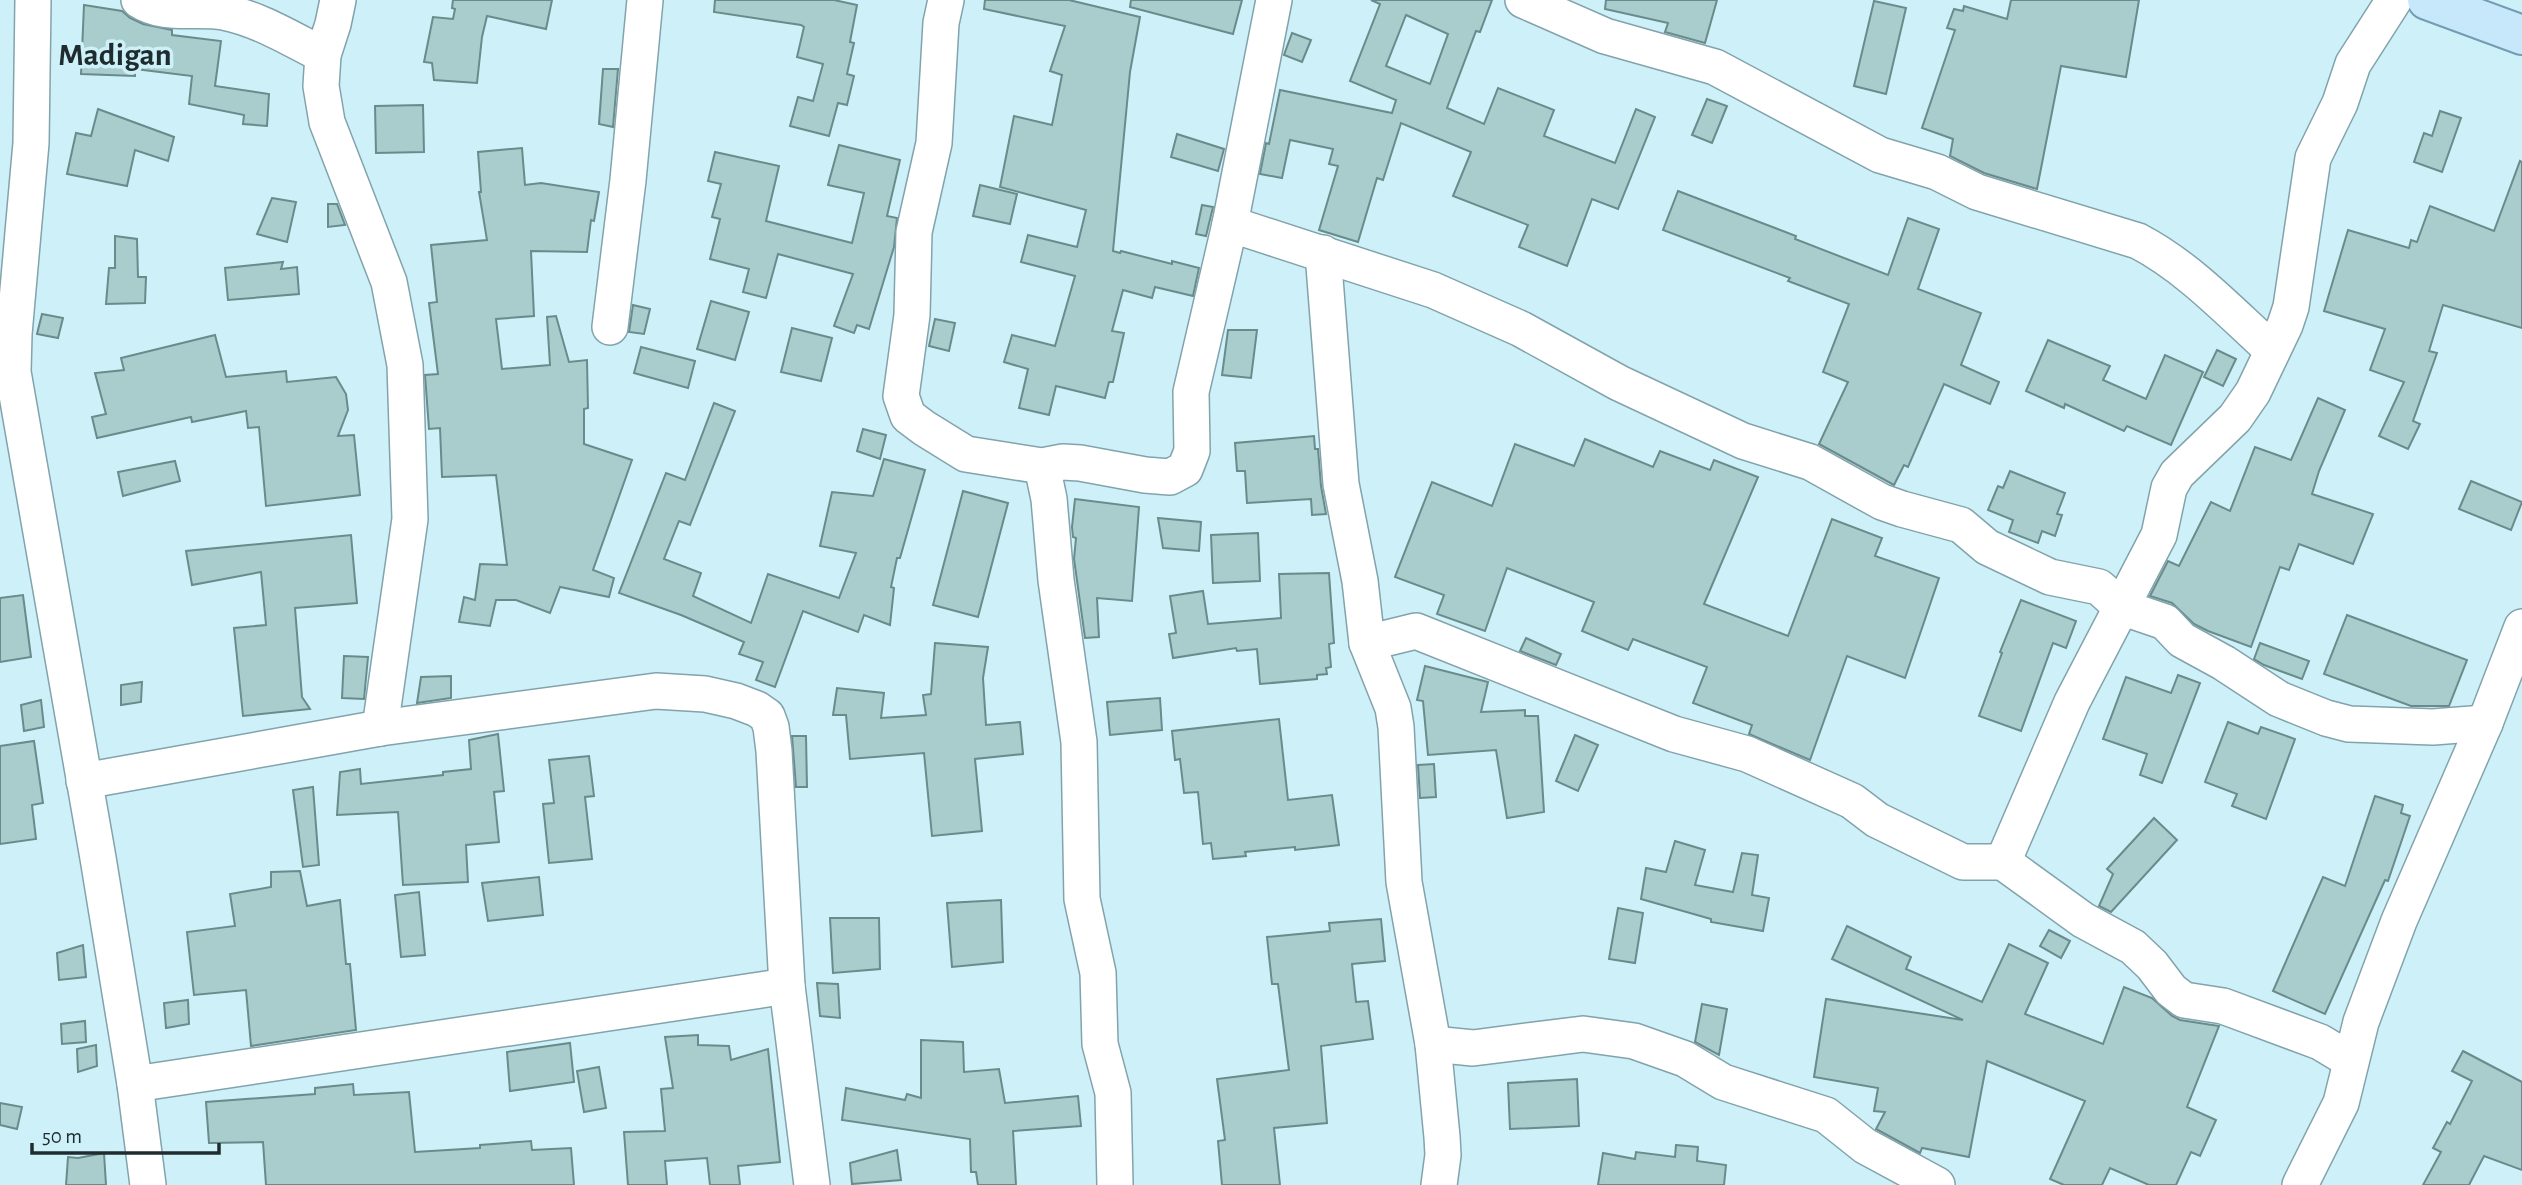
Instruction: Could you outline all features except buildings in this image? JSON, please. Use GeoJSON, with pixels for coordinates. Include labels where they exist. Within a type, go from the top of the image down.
{"type":"FeatureCollection","features":[{"type":"Feature","properties":{"kind":"main road"},"geometry":{"type":"LineString","coordinates":[[2427,0],[2522,35]]}},
{"type":"Feature","properties":{"kind":"main road"},"geometry":{"type":"LineString","coordinates":[[2505,0],[2522,7]]}},
{"type":"Feature","properties":{"kind":"street"},"geometry":{"type":"LineString","coordinates":[[33,0],[31,143],[13,334],[13,372],[8,397],[84,780],[135,1084],[148,1185]]}},
{"type":"Feature","properties":{"kind":"street"},"geometry":{"type":"LineString","coordinates":[[139,0],[149,6],[169,10],[221,12],[248,18],[323,55]]}},
{"type":"Feature","properties":{"kind":"street"},"geometry":{"type":"LineString","coordinates":[[338,0],[323,55],[321,86],[327,122],[389,282],[405,365],[410,519],[380,728]]}},
{"type":"Feature","properties":{"kind":"street"},"geometry":{"type":"LineString","coordinates":[[610,327],[628,180],[645,0]]}},
{"type":"Feature","properties":{"kind":"street"},"geometry":{"type":"LineString","coordinates":[[946,0],[941,23],[934,143],[914,232],[912,315],[901,396],[908,416],[966,454],[1042,466],[1063,462],[1080,463],[1170,477],[1185,470],[1192,451],[1191,392],[1230,224],[1274,0]]}},
{"type":"Feature","properties":{"kind":"street"},"geometry":{"type":"LineString","coordinates":[[1523,0],[1605,36],[1715,67],[1880,155],[1937,172],[1977,192],[2138,241],[2160,252],[2179,267],[2272,350]]}},
{"type":"Feature","properties":{"kind":"street"},"geometry":{"type":"LineString","coordinates":[[2003,862],[2072,702],[2159,535],[2169,488],[2177,474],[2235,418],[2253,392],[2285,325],[2291,307],[2313,158],[2340,103],[2353,64],[2393,0]]}},
{"type":"Feature","properties":{"kind":"street"},"geometry":{"type":"LineString","coordinates":[[1230,224],[1446,295],[1521,329],[1619,383],[1743,441],[1810,462],[1882,502],[1961,525],[1986,547],[2050,577],[2099,587],[2121,607],[2165,622],[2182,640],[2224,663],[2279,699],[2326,718],[2348,723],[2433,727],[2485,723]]}},
{"type":"Feature","properties":{"kind":"street"},"geometry":{"type":"LineString","coordinates":[[1323,253],[1341,484],[1360,581],[1367,643],[1393,708],[1396,727],[1404,882],[1433,1044],[1442,1137],[1443,1155],[1439,1185]]}},
{"type":"Feature","properties":{"kind":"street"},"geometry":{"type":"LineString","coordinates":[[1042,466],[1049,499],[1056,580],[1079,741],[1082,899],[1098,973],[1100,1044],[1113,1093],[1115,1185]]}},
{"type":"Feature","properties":{"kind":"street"},"geometry":{"type":"LineString","coordinates":[[2300,1185],[2341,1103],[2361,1022],[2399,921],[2485,723],[2522,627]]}},
{"type":"Feature","properties":{"kind":"street"},"geometry":{"type":"LineString","coordinates":[[1367,643],[1416,631],[1674,734],[1747,754],[1852,802],[1877,820],[1963,862],[2003,862],[2083,920],[2133,947],[2152,965],[2171,990],[2184,1000],[2223,1006],[2320,1042],[2350,1060]]}},
{"type":"Feature","properties":{"kind":"street"},"geometry":{"type":"LineString","coordinates":[[84,780],[380,728],[656,691],[705,694],[757,709],[767,716],[774,751],[787,986],[812,1185]]}},
{"type":"Feature","properties":{"kind":"street"},"geometry":{"type":"LineString","coordinates":[[135,1084],[787,986]]}},
{"type":"Feature","properties":{"kind":"street"},"geometry":{"type":"LineString","coordinates":[[1433,1044],[1484,1047],[1583,1034],[1634,1041],[1685,1059],[1723,1082],[1826,1115],[1865,1146],[1937,1185]]}},
{"type":"Feature","properties":{"kind":"district","name":"Madigan"},"geometry":{"type":"Point","coordinates":[115,54]}}]}
